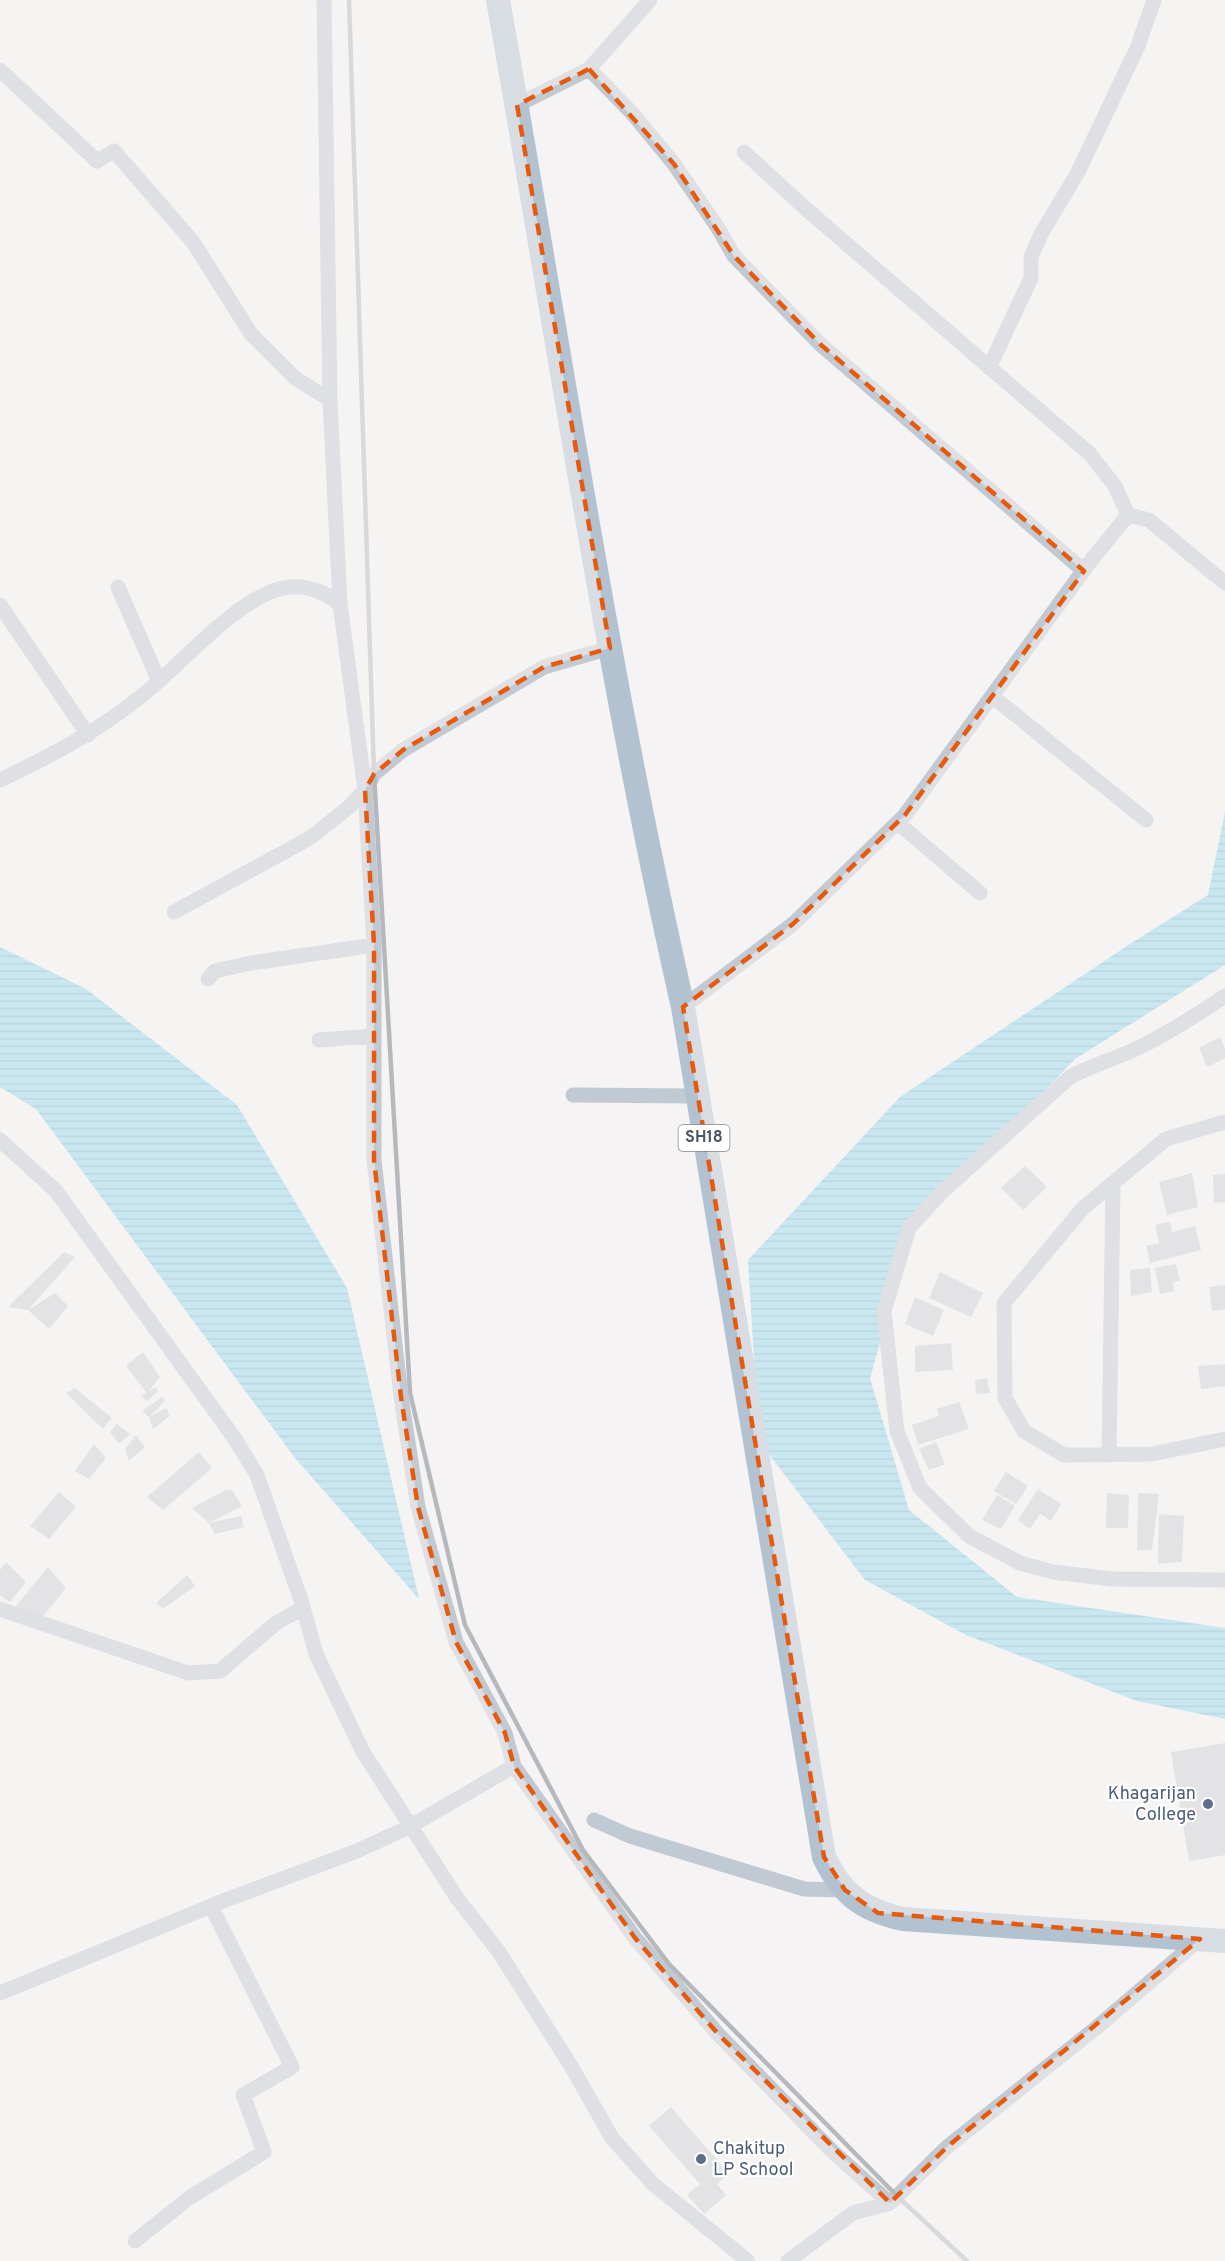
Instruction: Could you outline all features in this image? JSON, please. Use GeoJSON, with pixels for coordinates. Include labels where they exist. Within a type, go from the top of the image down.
{"type":"FeatureCollection","features":[{"type":"Feature","properties":{"kind":"main road","name":"SH18"},"geometry":{"type":"LineString","coordinates":[[498,0],[610,648],[658,900],[683,1007],[824,1857],[833,1876],[845,1890],[878,1913],[903,1919],[1225,1941]]}},
{"type":"Feature","properties":{"kind":"street"},"geometry":{"type":"LineString","coordinates":[[324,0],[330,400],[340,604],[365,790],[374,945],[374,1160],[401,1397],[418,1507],[456,1642],[505,1733],[514,1766],[650,1956],[718,2034],[832,2151],[890,2203]]}},
{"type":"Feature","properties":{"kind":"street"},"geometry":{"type":"LineString","coordinates":[[516,105],[589,69],[650,0]]}},
{"type":"Feature","properties":{"kind":"street"},"geometry":{"type":"LineString","coordinates":[[989,368],[1031,278],[1031,256],[1087,153],[1138,46],[1154,0]]}},
{"type":"Feature","properties":{"kind":"street"},"geometry":{"type":"LineString","coordinates":[[589,69],[632,113],[674,164],[742,264],[820,344],[1084,571]]}},
{"type":"Feature","properties":{"kind":"street"},"geometry":{"type":"LineString","coordinates":[[0,70],[97,161],[114,151],[193,242],[251,334],[295,378],[330,400]]}},
{"type":"Feature","properties":{"kind":"street"},"geometry":{"type":"LineString","coordinates":[[744,152],[1090,454],[1115,486],[1128,515]]}},
{"type":"Feature","properties":{"kind":"street"},"geometry":{"type":"LineString","coordinates":[[683,1007],[793,924],[898,823],[1128,515]]}},
{"type":"Feature","properties":{"kind":"street"},"geometry":{"type":"LineString","coordinates":[[1128,515],[1149,520],[1225,582]]}},
{"type":"Feature","properties":{"kind":"street"},"geometry":{"type":"LineString","coordinates":[[0,780],[88,735],[159,681],[233,617],[268,593],[299,585],[324,592],[340,604]]}},
{"type":"Feature","properties":{"kind":"street"},"geometry":{"type":"LineString","coordinates":[[118,587],[159,681]]}},
{"type":"Feature","properties":{"kind":"street"},"geometry":{"type":"LineString","coordinates":[[0,605],[88,735]]}},
{"type":"Feature","properties":{"kind":"street"},"geometry":{"type":"LineString","coordinates":[[174,912],[310,838],[350,807],[365,790],[374,774],[403,750],[544,667],[610,648]]}},
{"type":"Feature","properties":{"kind":"street"},"geometry":{"type":"LineString","coordinates":[[992,696],[1146,820]]}},
{"type":"Feature","properties":{"kind":"street"},"geometry":{"type":"LineString","coordinates":[[898,823],[980,893]]}},
{"type":"Feature","properties":{"kind":"street"},"geometry":{"type":"LineString","coordinates":[[208,979],[214,971],[251,963],[374,945]]}},
{"type":"Feature","properties":{"kind":"street"},"geometry":{"type":"LineString","coordinates":[[1225,996],[1197,1015],[1127,1053],[1092,1065],[1070,1077],[942,1192],[909,1228],[884,1311],[890,1344],[897,1431],[920,1488],[969,1536],[1020,1563],[1053,1572],[1112,1579],[1225,1580]]}},
{"type":"Feature","properties":{"kind":"street"},"geometry":{"type":"LineString","coordinates":[[319,1040],[373,1036]]}},
{"type":"Feature","properties":{"kind":"street"},"geometry":{"type":"LineString","coordinates":[[573,1095],[697,1096]]}},
{"type":"Feature","properties":{"kind":"street"},"geometry":{"type":"LineString","coordinates":[[1225,1122],[1167,1139],[1113,1183],[1083,1208],[1004,1303],[1005,1398],[1024,1431],[1064,1455],[1152,1454],[1225,1439]]}},
{"type":"Feature","properties":{"kind":"street"},"geometry":{"type":"LineString","coordinates":[[0,1140],[56,1191],[235,1439],[257,1475],[303,1608],[316,1654],[358,1742],[409,1827],[457,1898],[498,1952],[571,2066],[612,2138],[653,2184],[748,2261]]}},
{"type":"Feature","properties":{"kind":"street"},"geometry":{"type":"LineString","coordinates":[[1109,1455],[1113,1183]]}},
{"type":"Feature","properties":{"kind":"street"},"geometry":{"type":"LineString","coordinates":[[0,1610],[188,1673],[220,1671],[276,1623],[303,1608]]}},
{"type":"Feature","properties":{"kind":"street"},"geometry":{"type":"LineString","coordinates":[[0,1993],[211,1906],[357,1851],[409,1827],[514,1766]]}},
{"type":"Feature","properties":{"kind":"street"},"geometry":{"type":"LineString","coordinates":[[594,1820],[630,1836],[804,1889],[845,1890]]}},
{"type":"Feature","properties":{"kind":"street"},"geometry":{"type":"LineString","coordinates":[[135,2241],[189,2198],[264,2152],[243,2095],[292,2067],[211,1906]]}},
{"type":"Feature","properties":{"kind":"street"},"geometry":{"type":"LineString","coordinates":[[788,2261],[853,2213],[890,2203],[947,2146],[1096,2028],[1200,1939]]}},
{"type":"Feature","properties":{"kind":"highlighted area"},"geometry":{"type":"Polygon","coordinates":[[[589,69],[674,164],[734,256],[820,344],[1084,571],[905,815],[793,924],[683,1007],[824,1857],[845,1890],[878,1913],[1200,1939],[947,2147],[890,2203],[718,2034],[635,1938],[514,1766],[505,1733],[456,1642],[418,1507],[401,1397],[374,1160],[374,945],[365,790],[374,774],[403,750],[544,667],[610,648],[517,105],[589,69]]]}},
{"type":"Feature","properties":{"kind":"water"},"geometry":{"type":"Polygon","coordinates":[[[1225,812],[1225,965],[1075,1059],[913,1227],[870,1378],[909,1510],[1017,1597],[1225,1628],[1225,1719],[1137,1701],[966,1635],[865,1580],[759,1441],[748,1260],[900,1097],[1130,944],[1208,895],[1225,812]]]}},
{"type":"Feature","properties":{"kind":"water"},"geometry":{"type":"Polygon","coordinates":[[[0,947],[86,989],[237,1105],[347,1288],[419,1599],[295,1458],[36,1109],[0,1087],[0,947]]]}},
{"type":"Feature","properties":{"kind":"building"},"geometry":{"type":"Polygon","coordinates":[[[1220,1037],[1225,1049],[1225,1058],[1207,1067],[1199,1048],[1220,1037]]]}},
{"type":"Feature","properties":{"kind":"building"},"geometry":{"type":"Polygon","coordinates":[[[1025,1166],[1047,1187],[1023,1210],[1001,1188],[1025,1166]]]}},
{"type":"Feature","properties":{"kind":"building"},"geometry":{"type":"Polygon","coordinates":[[[1192,1173],[1198,1207],[1167,1215],[1159,1182],[1192,1173]]]}},
{"type":"Feature","properties":{"kind":"building"},"geometry":{"type":"Polygon","coordinates":[[[1225,1174],[1225,1202],[1214,1203],[1213,1175],[1225,1174]]]}},
{"type":"Feature","properties":{"kind":"building"},"geometry":{"type":"Polygon","coordinates":[[[1170,1222],[1172,1232],[1195,1226],[1201,1250],[1150,1263],[1146,1246],[1159,1243],[1155,1225],[1170,1222]]]}},
{"type":"Feature","properties":{"kind":"building"},"geometry":{"type":"Polygon","coordinates":[[[64,1252],[75,1257],[28,1310],[8,1307],[64,1252]]]}},
{"type":"Feature","properties":{"kind":"building"},"geometry":{"type":"Polygon","coordinates":[[[1176,1264],[1180,1281],[1173,1282],[1174,1291],[1160,1294],[1155,1268],[1176,1264]]]}},
{"type":"Feature","properties":{"kind":"building"},"geometry":{"type":"Polygon","coordinates":[[[1150,1268],[1152,1292],[1131,1296],[1130,1270],[1150,1268]]]}},
{"type":"Feature","properties":{"kind":"building"},"geometry":{"type":"Polygon","coordinates":[[[940,1272],[983,1293],[971,1317],[929,1298],[940,1272]]]}},
{"type":"Feature","properties":{"kind":"building"},"geometry":{"type":"Polygon","coordinates":[[[1225,1285],[1225,1309],[1212,1311],[1209,1287],[1225,1285]]]}},
{"type":"Feature","properties":{"kind":"building"},"geometry":{"type":"Polygon","coordinates":[[[55,1293],[68,1306],[49,1329],[28,1310],[55,1293]]]}},
{"type":"Feature","properties":{"kind":"building"},"geometry":{"type":"Polygon","coordinates":[[[915,1297],[944,1310],[933,1336],[905,1324],[915,1297]]]}},
{"type":"Feature","properties":{"kind":"building"},"geometry":{"type":"Polygon","coordinates":[[[951,1343],[953,1370],[915,1372],[915,1346],[951,1343]]]}},
{"type":"Feature","properties":{"kind":"building"},"geometry":{"type":"Polygon","coordinates":[[[143,1352],[160,1377],[147,1393],[126,1366],[143,1352]]]}},
{"type":"Feature","properties":{"kind":"building"},"geometry":{"type":"Polygon","coordinates":[[[1225,1364],[1225,1386],[1201,1389],[1198,1366],[1225,1364]]]}},
{"type":"Feature","properties":{"kind":"building"},"geometry":{"type":"Polygon","coordinates":[[[987,1378],[990,1393],[976,1394],[975,1380],[987,1378]]]}},
{"type":"Feature","properties":{"kind":"building"},"geometry":{"type":"Polygon","coordinates":[[[156,1387],[158,1391],[147,1401],[141,1396],[156,1387]]]}},
{"type":"Feature","properties":{"kind":"building"},"geometry":{"type":"Polygon","coordinates":[[[75,1388],[112,1418],[103,1429],[66,1393],[75,1388]]]}},
{"type":"Feature","properties":{"kind":"building"},"geometry":{"type":"Polygon","coordinates":[[[162,1397],[165,1401],[149,1417],[142,1411],[162,1397]]]}},
{"type":"Feature","properties":{"kind":"building"},"geometry":{"type":"Polygon","coordinates":[[[959,1402],[969,1429],[918,1445],[912,1425],[939,1416],[937,1409],[959,1402]]]}},
{"type":"Feature","properties":{"kind":"building"},"geometry":{"type":"Polygon","coordinates":[[[166,1408],[170,1416],[153,1429],[149,1417],[166,1408]]]}},
{"type":"Feature","properties":{"kind":"building"},"geometry":{"type":"Polygon","coordinates":[[[117,1424],[130,1434],[119,1444],[110,1432],[117,1424]]]}},
{"type":"Feature","properties":{"kind":"building"},"geometry":{"type":"Polygon","coordinates":[[[136,1435],[145,1447],[129,1461],[125,1449],[136,1435]]]}},
{"type":"Feature","properties":{"kind":"building"},"geometry":{"type":"Polygon","coordinates":[[[936,1442],[945,1464],[929,1470],[919,1449],[936,1442]]]}},
{"type":"Feature","properties":{"kind":"building"},"geometry":{"type":"Polygon","coordinates":[[[94,1444],[106,1458],[89,1479],[75,1471],[94,1444]]]}},
{"type":"Feature","properties":{"kind":"building"},"geometry":{"type":"Polygon","coordinates":[[[199,1452],[212,1468],[163,1510],[147,1497],[199,1452]]]}},
{"type":"Feature","properties":{"kind":"building"},"geometry":{"type":"Polygon","coordinates":[[[1006,1472],[1028,1486],[1016,1504],[994,1491],[1006,1472]]]}},
{"type":"Feature","properties":{"kind":"building"},"geometry":{"type":"Polygon","coordinates":[[[1038,1489],[1061,1504],[1051,1521],[1040,1514],[1030,1529],[1018,1520],[1038,1489]]]}},
{"type":"Feature","properties":{"kind":"building"},"geometry":{"type":"Polygon","coordinates":[[[226,1490],[232,1490],[242,1506],[209,1523],[192,1508],[226,1490]]]}},
{"type":"Feature","properties":{"kind":"building"},"geometry":{"type":"Polygon","coordinates":[[[59,1492],[76,1507],[49,1539],[30,1526],[59,1492]]]}},
{"type":"Feature","properties":{"kind":"building"},"geometry":{"type":"Polygon","coordinates":[[[1107,1493],[1129,1495],[1128,1528],[1106,1528],[1107,1493]]]}},
{"type":"Feature","properties":{"kind":"building"},"geometry":{"type":"Polygon","coordinates":[[[1138,1493],[1159,1494],[1152,1550],[1137,1550],[1138,1493]]]}},
{"type":"Feature","properties":{"kind":"building"},"geometry":{"type":"Polygon","coordinates":[[[997,1495],[1015,1506],[1001,1529],[982,1520],[997,1495]]]}},
{"type":"Feature","properties":{"kind":"building"},"geometry":{"type":"Polygon","coordinates":[[[1159,1514],[1184,1516],[1182,1562],[1158,1564],[1159,1514]]]}},
{"type":"Feature","properties":{"kind":"building"},"geometry":{"type":"Polygon","coordinates":[[[241,1516],[244,1527],[215,1534],[209,1523],[241,1516]]]}},
{"type":"Feature","properties":{"kind":"building"},"geometry":{"type":"Polygon","coordinates":[[[6,1562],[26,1582],[10,1602],[0,1595],[0,1570],[6,1562]]]}},
{"type":"Feature","properties":{"kind":"building"},"geometry":{"type":"Polygon","coordinates":[[[48,1567],[66,1588],[40,1620],[16,1606],[48,1567]]]}},
{"type":"Feature","properties":{"kind":"building"},"geometry":{"type":"Polygon","coordinates":[[[187,1575],[195,1586],[163,1609],[156,1603],[187,1575]]]}},
{"type":"Feature","properties":{"kind":"building"},"geometry":{"type":"Polygon","coordinates":[[[1225,1743],[1225,1855],[1189,1861],[1171,1752],[1225,1743]]]}},
{"type":"Feature","properties":{"kind":"building"},"geometry":{"type":"Polygon","coordinates":[[[671,2107],[729,2174],[717,2184],[726,2195],[704,2214],[687,2195],[700,2184],[649,2126],[671,2107]]]}},
{"type":"Feature","properties":{"kind":"railway"},"geometry":{"type":"LineString","coordinates":[[349,0],[374,774],[410,1393],[465,1625],[583,1850],[669,1964],[897,2196],[967,2261]]}},
{"type":"Feature","properties":{"kind":"place","name":"Khagarijan College"},"geometry":{"type":"Point","coordinates":[1208,1804]}},
{"type":"Feature","properties":{"kind":"place","name":"Chakitup LP School"},"geometry":{"type":"Point","coordinates":[701,2159]}}]}
